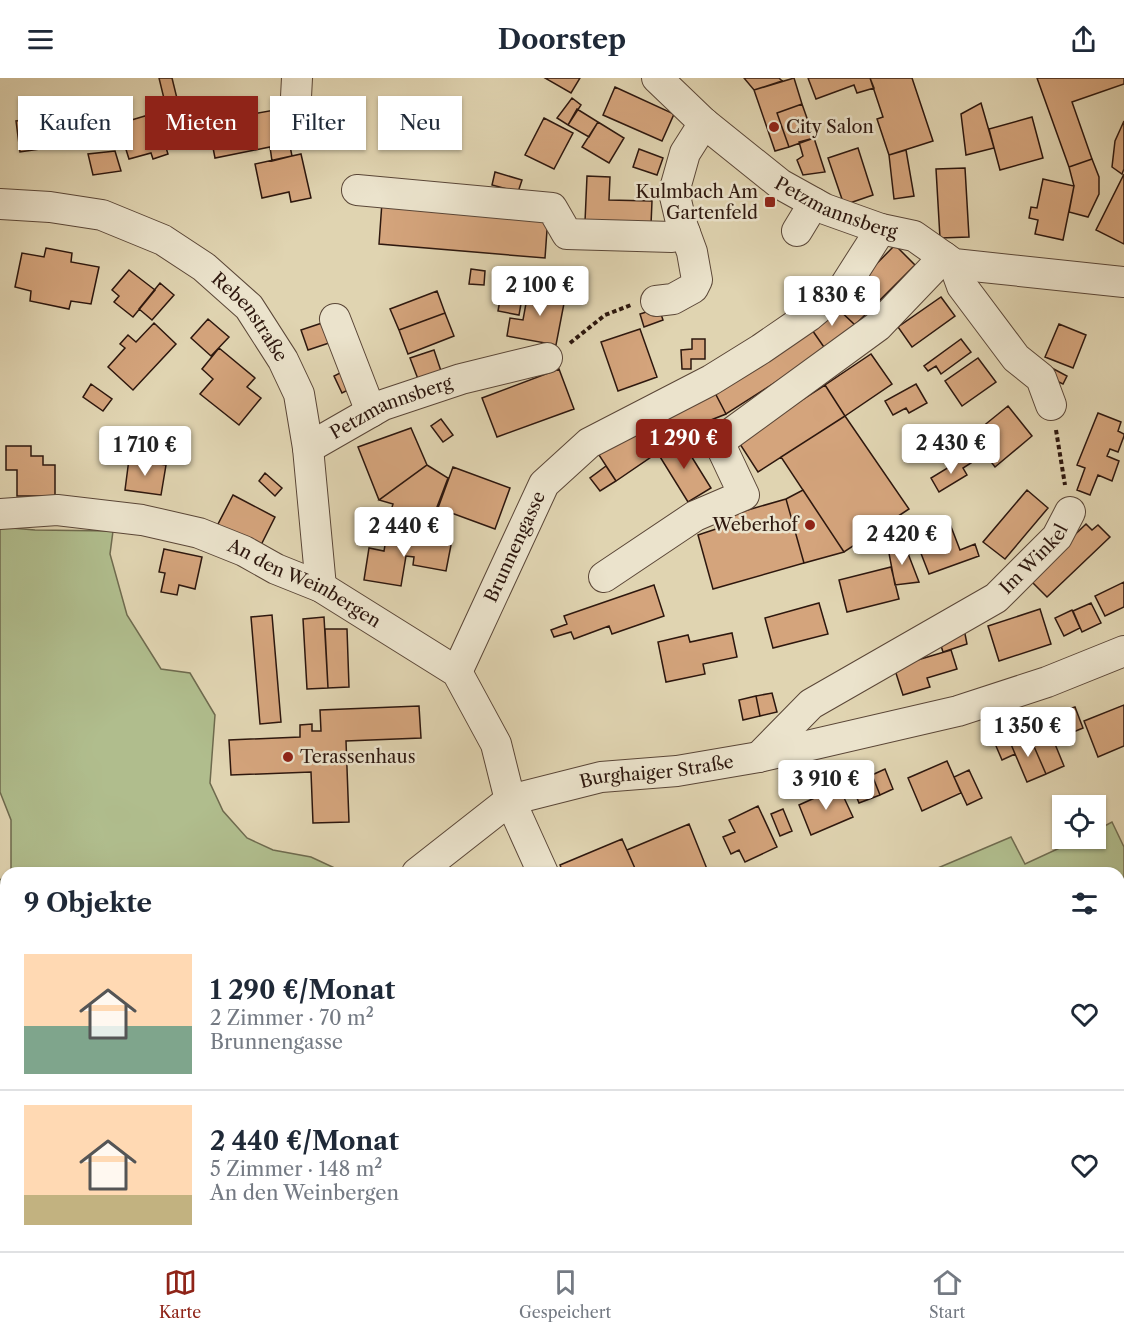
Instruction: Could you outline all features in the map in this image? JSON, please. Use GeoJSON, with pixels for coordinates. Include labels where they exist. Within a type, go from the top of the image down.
{"type":"FeatureCollection","features":[{"type":"Feature","properties":{"kind":"street"},"geometry":{"type":"LineString","coordinates":[[296,96],[297,78]]}},
{"type":"Feature","properties":{"kind":"street","name":"Petzmannsberg"},"geometry":{"type":"LineString","coordinates":[[657,78],[704,123],[780,184],[825,209],[881,229],[915,236],[949,260],[1124,282]]}},
{"type":"Feature","properties":{"kind":"street"},"geometry":{"type":"LineString","coordinates":[[656,302],[673,299],[693,288],[697,280],[692,252],[674,192],[686,153],[704,123]]}},
{"type":"Feature","properties":{"kind":"street"},"geometry":{"type":"LineString","coordinates":[[357,190],[552,208],[567,234],[672,237],[685,233]]}},
{"type":"Feature","properties":{"kind":"street"},"geometry":{"type":"LineString","coordinates":[[797,231],[814,203]]}},
{"type":"Feature","properties":{"kind":"street","name":"Rebenstraße"},"geometry":{"type":"LineString","coordinates":[[0,204],[50,207],[102,215],[163,240],[204,267],[249,307],[283,360],[299,394],[308,448],[321,588]]}},
{"type":"Feature","properties":{"kind":"street","name":"Brunnengasse"},"geometry":{"type":"LineString","coordinates":[[457,672],[544,484],[589,443],[711,380],[809,316],[844,287],[881,229]]}},
{"type":"Feature","properties":{"kind":"street"},"geometry":{"type":"LineString","coordinates":[[604,577],[696,516],[744,495],[719,442],[878,326],[949,260],[963,286],[1016,358],[1041,378],[1051,405]]}},
{"type":"Feature","properties":{"kind":"street"},"geometry":{"type":"LineString","coordinates":[[335,319],[371,412]]}},
{"type":"Feature","properties":{"kind":"street","name":"Petzmannsberg"},"geometry":{"type":"LineString","coordinates":[[308,448],[371,412],[401,398],[461,379],[547,358]]}},
{"type":"Feature","properties":{"kind":"street","name":"An den Weinbergen"},"geometry":{"type":"LineString","coordinates":[[0,514],[57,510],[142,520],[199,532],[321,588],[457,672],[496,744],[510,800],[540,867]]}},
{"type":"Feature","properties":{"kind":"street","name":"Im Winkel"},"geometry":{"type":"LineString","coordinates":[[759,757],[812,704],[996,598],[1057,537],[1070,512]]}},
{"type":"Feature","properties":{"kind":"street","name":"Burghaiger Straße"},"geometry":{"type":"LineString","coordinates":[[425,867],[510,800],[601,777],[677,771],[759,757],[958,711],[1047,682],[1124,651]]}},
{"type":"Feature","properties":{"kind":"path"},"geometry":{"type":"LineString","coordinates":[[547,358],[579,338],[605,315],[624,306],[656,302]]}},
{"type":"Feature","properties":{"kind":"path","name":"Im Winkel"},"geometry":{"type":"LineString","coordinates":[[1051,405],[1070,512]]}},
{"type":"Feature","properties":{"kind":"green space"},"geometry":{"type":"Polygon","coordinates":[[[0,527],[113,531],[110,554],[127,615],[161,669],[190,673],[215,715],[210,783],[223,811],[247,838],[273,850],[311,857],[333,867],[11,867],[11,820],[0,792],[0,527]]]}},
{"type":"Feature","properties":{"kind":"green space"},"geometry":{"type":"Polygon","coordinates":[[[1112,822],[1124,847],[1124,867],[940,867],[1011,837],[1025,864],[1057,849],[1106,849],[1106,825],[1112,822]]]}},
{"type":"Feature","properties":{"kind":"building"},"geometry":{"type":"Polygon","coordinates":[[[159,78],[172,78],[176,96],[163,96],[159,78]]]}},
{"type":"Feature","properties":{"kind":"building"},"geometry":{"type":"Polygon","coordinates":[[[545,78],[580,78],[571,93],[545,78]]]}},
{"type":"Feature","properties":{"kind":"building"},"geometry":{"type":"Polygon","coordinates":[[[744,78],[779,78],[782,81],[754,90],[744,78]]]}},
{"type":"Feature","properties":{"kind":"building","name":"City Salon"},"geometry":{"type":"Polygon","coordinates":[[[794,78],[802,104],[777,113],[789,147],[775,151],[754,90],[794,78]]]}},
{"type":"Feature","properties":{"kind":"building"},"geometry":{"type":"Polygon","coordinates":[[[808,78],[870,78],[874,88],[857,93],[854,85],[816,99],[808,78]]]}},
{"type":"Feature","properties":{"kind":"building"},"geometry":{"type":"Polygon","coordinates":[[[870,78],[912,78],[933,141],[889,155],[877,119],[883,117],[870,78]]]}},
{"type":"Feature","properties":{"kind":"building"},"geometry":{"type":"Polygon","coordinates":[[[1037,78],[1124,78],[1124,84],[1072,102],[1092,159],[1069,167],[1037,78]]]}},
{"type":"Feature","properties":{"kind":"building"},"geometry":{"type":"Polygon","coordinates":[[[615,87],[674,114],[662,141],[603,115],[615,87]]]}},
{"type":"Feature","properties":{"kind":"building"},"geometry":{"type":"Polygon","coordinates":[[[572,98],[581,105],[568,125],[557,118],[572,98]]]}},
{"type":"Feature","properties":{"kind":"building"},"geometry":{"type":"Polygon","coordinates":[[[981,103],[994,148],[966,155],[961,114],[981,103]]]}},
{"type":"Feature","properties":{"kind":"building"},"geometry":{"type":"Polygon","coordinates":[[[802,104],[814,138],[789,147],[777,113],[802,104]]]}},
{"type":"Feature","properties":{"kind":"building"},"geometry":{"type":"Polygon","coordinates":[[[577,109],[598,122],[589,137],[568,125],[577,109]]]}},
{"type":"Feature","properties":{"kind":"building"},"geometry":{"type":"Polygon","coordinates":[[[270,111],[270,147],[258,149],[258,113],[270,111]]]}},
{"type":"Feature","properties":{"kind":"building"},"geometry":{"type":"Polygon","coordinates":[[[145,116],[145,150],[167,150],[168,154],[153,159],[151,153],[129,159],[126,150],[133,150],[133,120],[145,116]]]}},
{"type":"Feature","properties":{"kind":"building"},"geometry":{"type":"Polygon","coordinates":[[[1032,117],[1043,158],[1000,170],[989,129],[1032,117]]]}},
{"type":"Feature","properties":{"kind":"building"},"geometry":{"type":"Polygon","coordinates":[[[544,118],[573,133],[554,169],[525,155],[544,118]]]}},
{"type":"Feature","properties":{"kind":"building"},"geometry":{"type":"Polygon","coordinates":[[[1124,121],[1124,169],[1122,174],[1112,167],[1115,141],[1124,121]]]}},
{"type":"Feature","properties":{"kind":"building"},"geometry":{"type":"Polygon","coordinates":[[[598,122],[624,138],[609,163],[582,147],[598,122]]]}},
{"type":"Feature","properties":{"kind":"building"},"geometry":{"type":"Polygon","coordinates":[[[814,138],[825,172],[803,175],[797,160],[803,156],[799,142],[814,138]]]}},
{"type":"Feature","properties":{"kind":"building"},"geometry":{"type":"Polygon","coordinates":[[[858,148],[873,195],[844,205],[828,158],[858,148]]]}},
{"type":"Feature","properties":{"kind":"building"},"geometry":{"type":"Polygon","coordinates":[[[639,149],[663,158],[657,175],[633,167],[639,149]]]}},
{"type":"Feature","properties":{"kind":"building"},"geometry":{"type":"Polygon","coordinates":[[[213,150],[255,150],[215,158],[213,150]]]}},
{"type":"Feature","properties":{"kind":"building"},"geometry":{"type":"Polygon","coordinates":[[[270,150],[291,150],[292,156],[272,161],[270,150]]]}},
{"type":"Feature","properties":{"kind":"building"},"geometry":{"type":"Polygon","coordinates":[[[906,150],[914,196],[894,199],[889,155],[906,150]]]}},
{"type":"Feature","properties":{"kind":"building"},"geometry":{"type":"Polygon","coordinates":[[[115,151],[121,171],[93,175],[88,154],[115,151]]]}},
{"type":"Feature","properties":{"kind":"building"},"geometry":{"type":"Polygon","coordinates":[[[301,154],[311,198],[291,202],[289,192],[262,198],[255,164],[301,154]]]}},
{"type":"Feature","properties":{"kind":"building"},"geometry":{"type":"Polygon","coordinates":[[[1092,159],[1099,177],[1099,194],[1088,217],[1069,212],[1074,186],[1069,167],[1092,159]]]}},
{"type":"Feature","properties":{"kind":"building"},"geometry":{"type":"Polygon","coordinates":[[[965,168],[969,237],[940,238],[936,169],[965,168]]]}},
{"type":"Feature","properties":{"kind":"building"},"geometry":{"type":"Polygon","coordinates":[[[495,172],[522,180],[518,192],[492,185],[495,172]]]}},
{"type":"Feature","properties":{"kind":"building"},"geometry":{"type":"Polygon","coordinates":[[[1124,174],[1124,244],[1096,230],[1124,174]]]}},
{"type":"Feature","properties":{"kind":"building"},"geometry":{"type":"Polygon","coordinates":[[[587,176],[610,177],[609,200],[652,201],[651,225],[585,222],[587,176]]]}},
{"type":"Feature","properties":{"kind":"building"},"geometry":{"type":"Polygon","coordinates":[[[1043,179],[1074,186],[1063,240],[1035,234],[1038,220],[1029,218],[1031,207],[1037,208],[1043,179]]]}},
{"type":"Feature","properties":{"kind":"building"},"geometry":{"type":"Polygon","coordinates":[[[382,202],[548,216],[545,258],[379,244],[382,202]]]}},
{"type":"Feature","properties":{"kind":"building"},"geometry":{"type":"Polygon","coordinates":[[[895,245],[915,265],[855,325],[835,306],[895,245]]]}},
{"type":"Feature","properties":{"kind":"building"},"geometry":{"type":"Polygon","coordinates":[[[46,248],[72,253],[71,262],[99,267],[91,304],[71,301],[69,309],[30,301],[31,291],[15,287],[22,253],[44,257],[46,248]]]}},
{"type":"Feature","properties":{"kind":"building"},"geometry":{"type":"Polygon","coordinates":[[[471,269],[485,271],[484,285],[469,284],[471,269]]]}},
{"type":"Feature","properties":{"kind":"building"},"geometry":{"type":"Polygon","coordinates":[[[129,270],[155,290],[133,317],[114,302],[119,296],[112,290],[129,270]]]}},
{"type":"Feature","properties":{"kind":"building"},"geometry":{"type":"Polygon","coordinates":[[[160,283],[174,295],[152,320],[139,309],[160,283]]]}},
{"type":"Feature","properties":{"kind":"building"},"geometry":{"type":"Polygon","coordinates":[[[529,287],[566,293],[556,345],[507,336],[510,318],[523,320],[529,287]]]}},
{"type":"Feature","properties":{"kind":"building"},"geometry":{"type":"Polygon","coordinates":[[[437,291],[445,313],[399,330],[390,309],[437,291]]]}},
{"type":"Feature","properties":{"kind":"building"},"geometry":{"type":"Polygon","coordinates":[[[501,294],[522,298],[519,315],[498,311],[501,294]]]}},
{"type":"Feature","properties":{"kind":"building"},"geometry":{"type":"Polygon","coordinates":[[[941,297],[955,316],[912,347],[898,327],[941,297]]]}},
{"type":"Feature","properties":{"kind":"building"},"geometry":{"type":"Polygon","coordinates":[[[835,306],[855,325],[826,350],[810,327],[835,306]]]}},
{"type":"Feature","properties":{"kind":"building"},"geometry":{"type":"Polygon","coordinates":[[[659,308],[663,320],[644,327],[640,314],[659,308]]]}},
{"type":"Feature","properties":{"kind":"building"},"geometry":{"type":"Polygon","coordinates":[[[445,313],[454,336],[408,354],[399,330],[445,313]]]}},
{"type":"Feature","properties":{"kind":"building"},"geometry":{"type":"Polygon","coordinates":[[[208,319],[229,337],[211,356],[191,338],[208,319]]]}},
{"type":"Feature","properties":{"kind":"building"},"geometry":{"type":"Polygon","coordinates":[[[325,322],[332,342],[308,350],[301,330],[325,322]]]}},
{"type":"Feature","properties":{"kind":"building"},"geometry":{"type":"Polygon","coordinates":[[[154,323],[176,344],[133,390],[108,367],[125,348],[120,344],[128,335],[136,342],[154,323]]]}},
{"type":"Feature","properties":{"kind":"building"},"geometry":{"type":"Polygon","coordinates":[[[1059,324],[1086,335],[1073,368],[1045,357],[1059,324]]]}},
{"type":"Feature","properties":{"kind":"building"},"geometry":{"type":"Polygon","coordinates":[[[810,327],[826,350],[726,414],[713,389],[810,327]]]}},
{"type":"Feature","properties":{"kind":"building"},"geometry":{"type":"Polygon","coordinates":[[[640,329],[657,377],[618,391],[601,342],[640,329]]]}},
{"type":"Feature","properties":{"kind":"building"},"geometry":{"type":"Polygon","coordinates":[[[692,339],[705,339],[705,359],[691,359],[691,369],[682,369],[681,350],[692,349],[692,339]]]}},
{"type":"Feature","properties":{"kind":"building"},"geometry":{"type":"Polygon","coordinates":[[[961,339],[971,352],[941,374],[936,366],[928,371],[924,366],[961,339]]]}},
{"type":"Feature","properties":{"kind":"building"},"geometry":{"type":"Polygon","coordinates":[[[219,348],[255,378],[247,387],[261,398],[239,425],[200,394],[213,379],[202,369],[219,348]]]}},
{"type":"Feature","properties":{"kind":"building"},"geometry":{"type":"Polygon","coordinates":[[[434,350],[441,371],[418,379],[410,358],[434,350]]]}},
{"type":"Feature","properties":{"kind":"building"},"geometry":{"type":"Polygon","coordinates":[[[871,354],[892,384],[845,416],[825,385],[871,354]]]}},
{"type":"Feature","properties":{"kind":"building"},"geometry":{"type":"Polygon","coordinates":[[[978,358],[996,382],[962,406],[945,381],[978,358]]]}},
{"type":"Feature","properties":{"kind":"building"},"geometry":{"type":"Polygon","coordinates":[[[1050,367],[1067,376],[1063,384],[1046,376],[1050,367]]]}},
{"type":"Feature","properties":{"kind":"building"},"geometry":{"type":"Polygon","coordinates":[[[559,369],[574,409],[497,437],[482,398],[559,369]]]}},
{"type":"Feature","properties":{"kind":"building"},"geometry":{"type":"Polygon","coordinates":[[[344,371],[352,388],[342,393],[334,376],[344,371]]]}},
{"type":"Feature","properties":{"kind":"building"},"geometry":{"type":"Polygon","coordinates":[[[91,384],[112,399],[103,411],[83,397],[91,384]]]}},
{"type":"Feature","properties":{"kind":"building"},"geometry":{"type":"Polygon","coordinates":[[[916,384],[927,403],[909,413],[906,408],[893,415],[885,401],[916,384]]]}},
{"type":"Feature","properties":{"kind":"building"},"geometry":{"type":"Polygon","coordinates":[[[825,385],[845,416],[758,472],[738,441],[825,385]]]}},
{"type":"Feature","properties":{"kind":"building"},"geometry":{"type":"Polygon","coordinates":[[[713,389],[726,414],[653,443],[643,417],[713,389]]]}},
{"type":"Feature","properties":{"kind":"building"},"geometry":{"type":"Polygon","coordinates":[[[1008,406],[1032,436],[995,467],[971,436],[1008,406]]]}},
{"type":"Feature","properties":{"kind":"building"},"geometry":{"type":"Polygon","coordinates":[[[1098,413],[1121,422],[1118,431],[1124,436],[1118,452],[1110,449],[1107,456],[1119,461],[1112,481],[1098,475],[1090,495],[1077,490],[1085,468],[1077,465],[1098,413]]]}},
{"type":"Feature","properties":{"kind":"building"},"geometry":{"type":"Polygon","coordinates":[[[845,416],[909,509],[844,552],[781,457],[845,416]]]}},
{"type":"Feature","properties":{"kind":"building"},"geometry":{"type":"Polygon","coordinates":[[[441,419],[453,435],[443,442],[431,426],[441,419]]]}},
{"type":"Feature","properties":{"kind":"building"},"geometry":{"type":"Polygon","coordinates":[[[634,426],[654,455],[616,481],[597,452],[634,426]]]}},
{"type":"Feature","properties":{"kind":"building"},"geometry":{"type":"Polygon","coordinates":[[[411,428],[427,465],[379,500],[358,447],[411,428]]]}},
{"type":"Feature","properties":{"kind":"building"},"geometry":{"type":"Polygon","coordinates":[[[680,438],[711,488],[688,502],[657,452],[680,438]]]}},
{"type":"Feature","properties":{"kind":"building"},"geometry":{"type":"Polygon","coordinates":[[[104,440],[122,443],[119,462],[102,460],[104,440]]]}},
{"type":"Feature","properties":{"kind":"building"},"geometry":{"type":"Polygon","coordinates":[[[6,446],[31,446],[31,456],[43,456],[43,465],[55,465],[55,496],[17,496],[17,470],[6,470],[6,446]]]}},
{"type":"Feature","properties":{"kind":"building"},"geometry":{"type":"Polygon","coordinates":[[[967,456],[971,463],[963,468],[967,475],[939,492],[931,478],[967,456]]]}},
{"type":"Feature","properties":{"kind":"building"},"geometry":{"type":"Polygon","coordinates":[[[129,459],[166,465],[161,495],[125,490],[129,459]]]}},
{"type":"Feature","properties":{"kind":"building"},"geometry":{"type":"Polygon","coordinates":[[[427,465],[448,478],[429,528],[389,517],[393,504],[379,500],[427,465]]]}},
{"type":"Feature","properties":{"kind":"building"},"geometry":{"type":"Polygon","coordinates":[[[606,466],[616,481],[600,491],[590,478],[606,466]]]}},
{"type":"Feature","properties":{"kind":"building"},"geometry":{"type":"Polygon","coordinates":[[[453,467],[510,488],[495,529],[438,508],[453,467]]]}},
{"type":"Feature","properties":{"kind":"building"},"geometry":{"type":"Polygon","coordinates":[[[265,473],[282,488],[275,496],[259,481],[265,473]]]}},
{"type":"Feature","properties":{"kind":"building","name":"Weberhof"},"geometry":{"type":"Polygon","coordinates":[[[803,490],[844,552],[804,563],[786,499],[803,490]]]}},
{"type":"Feature","properties":{"kind":"building"},"geometry":{"type":"Polygon","coordinates":[[[1027,490],[1048,508],[1005,559],[983,542],[1027,490]]]}},
{"type":"Feature","properties":{"kind":"building"},"geometry":{"type":"Polygon","coordinates":[[[233,495],[275,517],[259,549],[216,528],[233,495]]]}},
{"type":"Feature","properties":{"kind":"building"},"geometry":{"type":"Polygon","coordinates":[[[786,499],[804,563],[713,589],[698,535],[716,529],[713,520],[786,499]]]}},
{"type":"Feature","properties":{"kind":"building"},"geometry":{"type":"Polygon","coordinates":[[[950,524],[960,550],[975,544],[979,556],[929,574],[915,538],[950,524]]]}},
{"type":"Feature","properties":{"kind":"building"},"geometry":{"type":"Polygon","coordinates":[[[1086,524],[1092,530],[1098,525],[1110,537],[1047,597],[1029,579],[1086,524]]]}},
{"type":"Feature","properties":{"kind":"building"},"geometry":{"type":"Polygon","coordinates":[[[387,533],[451,545],[446,571],[413,565],[414,557],[406,556],[401,586],[364,580],[369,548],[384,551],[387,533]]]}},
{"type":"Feature","properties":{"kind":"building"},"geometry":{"type":"Polygon","coordinates":[[[904,543],[919,582],[895,585],[888,548],[904,543]]]}},
{"type":"Feature","properties":{"kind":"building"},"geometry":{"type":"Polygon","coordinates":[[[164,549],[202,557],[195,589],[179,585],[177,595],[161,592],[165,573],[159,572],[164,549]]]}},
{"type":"Feature","properties":{"kind":"building"},"geometry":{"type":"Polygon","coordinates":[[[891,567],[899,599],[847,612],[839,580],[891,567]]]}},
{"type":"Feature","properties":{"kind":"building"},"geometry":{"type":"Polygon","coordinates":[[[1124,582],[1124,607],[1105,616],[1095,596],[1124,582]]]}},
{"type":"Feature","properties":{"kind":"building"},"geometry":{"type":"Polygon","coordinates":[[[654,585],[664,616],[612,634],[609,626],[574,639],[571,632],[554,637],[551,630],[567,624],[564,616],[654,585]]]}},
{"type":"Feature","properties":{"kind":"building"},"geometry":{"type":"Polygon","coordinates":[[[819,603],[828,634],[773,648],[765,618],[819,603]]]}},
{"type":"Feature","properties":{"kind":"building"},"geometry":{"type":"Polygon","coordinates":[[[1091,603],[1101,623],[1082,632],[1073,611],[1091,603]]]}},
{"type":"Feature","properties":{"kind":"building"},"geometry":{"type":"Polygon","coordinates":[[[1040,609],[1051,644],[999,661],[988,626],[1040,609]]]}},
{"type":"Feature","properties":{"kind":"building"},"geometry":{"type":"Polygon","coordinates":[[[1072,610],[1080,628],[1064,636],[1055,618],[1072,610]]]}},
{"type":"Feature","properties":{"kind":"building"},"geometry":{"type":"Polygon","coordinates":[[[272,615],[281,722],[260,724],[251,617],[272,615]]]}},
{"type":"Feature","properties":{"kind":"building"},"geometry":{"type":"Polygon","coordinates":[[[324,617],[328,688],[307,689],[303,619],[324,617]]]}},
{"type":"Feature","properties":{"kind":"building"},"geometry":{"type":"Polygon","coordinates":[[[963,624],[967,644],[943,652],[939,639],[963,624]]]}},
{"type":"Feature","properties":{"kind":"building"},"geometry":{"type":"Polygon","coordinates":[[[325,629],[347,629],[349,687],[328,688],[325,629]]]}},
{"type":"Feature","properties":{"kind":"building"},"geometry":{"type":"Polygon","coordinates":[[[732,633],[737,657],[703,664],[705,674],[666,682],[658,642],[688,635],[690,642],[732,633]]]}},
{"type":"Feature","properties":{"kind":"building"},"geometry":{"type":"Polygon","coordinates":[[[951,650],[957,669],[927,678],[930,687],[903,695],[894,667],[951,650]]]}},
{"type":"Feature","properties":{"kind":"building"},"geometry":{"type":"Polygon","coordinates":[[[772,693],[777,712],[760,716],[756,696],[772,693]]]}},
{"type":"Feature","properties":{"kind":"building"},"geometry":{"type":"Polygon","coordinates":[[[756,696],[760,716],[743,720],[739,700],[756,696]]]}},
{"type":"Feature","properties":{"kind":"building"},"geometry":{"type":"Polygon","coordinates":[[[1124,705],[1124,746],[1098,757],[1084,721],[1124,705]]]}},
{"type":"Feature","properties":{"kind":"building","name":"Terassenhaus"},"geometry":{"type":"Polygon","coordinates":[[[419,706],[421,738],[346,741],[349,822],[313,823],[311,772],[231,775],[229,740],[300,737],[300,725],[312,724],[312,731],[321,731],[320,710],[419,706]]]}},
{"type":"Feature","properties":{"kind":"building"},"geometry":{"type":"Polygon","coordinates":[[[1075,707],[1083,728],[1071,733],[1063,711],[1075,707]]]}},
{"type":"Feature","properties":{"kind":"building"},"geometry":{"type":"Polygon","coordinates":[[[1063,711],[1071,733],[1053,739],[1045,718],[1063,711]]]}},
{"type":"Feature","properties":{"kind":"building"},"geometry":{"type":"Polygon","coordinates":[[[1048,727],[1064,766],[1046,774],[1029,735],[1048,727]]]}},
{"type":"Feature","properties":{"kind":"building"},"geometry":{"type":"Polygon","coordinates":[[[1007,734],[1015,754],[1002,760],[993,739],[1007,734]]]}},
{"type":"Feature","properties":{"kind":"building"},"geometry":{"type":"Polygon","coordinates":[[[1029,735],[1046,774],[1027,782],[1010,742],[1029,735]]]}},
{"type":"Feature","properties":{"kind":"building"},"geometry":{"type":"Polygon","coordinates":[[[947,761],[961,793],[922,811],[908,778],[947,761]]]}},
{"type":"Feature","properties":{"kind":"building"},"geometry":{"type":"Polygon","coordinates":[[[885,769],[893,789],[880,795],[872,775],[885,769]]]}},
{"type":"Feature","properties":{"kind":"building"},"geometry":{"type":"Polygon","coordinates":[[[969,770],[982,798],[967,805],[954,777],[969,770]]]}},
{"type":"Feature","properties":{"kind":"building"},"geometry":{"type":"Polygon","coordinates":[[[872,775],[880,795],[859,803],[851,783],[872,775]]]}},
{"type":"Feature","properties":{"kind":"building"},"geometry":{"type":"Polygon","coordinates":[[[839,787],[853,817],[811,835],[799,805],[839,787]]]}},
{"type":"Feature","properties":{"kind":"building"},"geometry":{"type":"Polygon","coordinates":[[[758,806],[777,847],[745,862],[739,850],[731,854],[723,837],[735,832],[729,820],[758,806]]]}},
{"type":"Feature","properties":{"kind":"building"},"geometry":{"type":"Polygon","coordinates":[[[783,809],[792,831],[780,836],[771,814],[783,809]]]}},
{"type":"Feature","properties":{"kind":"building"},"geometry":{"type":"Polygon","coordinates":[[[689,824],[706,867],[634,867],[627,850],[689,824]]]}},
{"type":"Feature","properties":{"kind":"building"},"geometry":{"type":"Polygon","coordinates":[[[622,839],[634,867],[561,867],[560,865],[622,839]]]}},
{"type":"Feature","properties":{"kind":"place","name":"City Salon"},"geometry":{"type":"Point","coordinates":[774,127]}},
{"type":"Feature","properties":{"kind":"place","name":"Kulmbach Am Gartenfeld"},"geometry":{"type":"Point","coordinates":[770,202]}},
{"type":"Feature","properties":{"kind":"place","name":"Weberhof"},"geometry":{"type":"Point","coordinates":[810,525]}},
{"type":"Feature","properties":{"kind":"place","name":"Terassenhaus"},"geometry":{"type":"Point","coordinates":[288,757]}}]}
